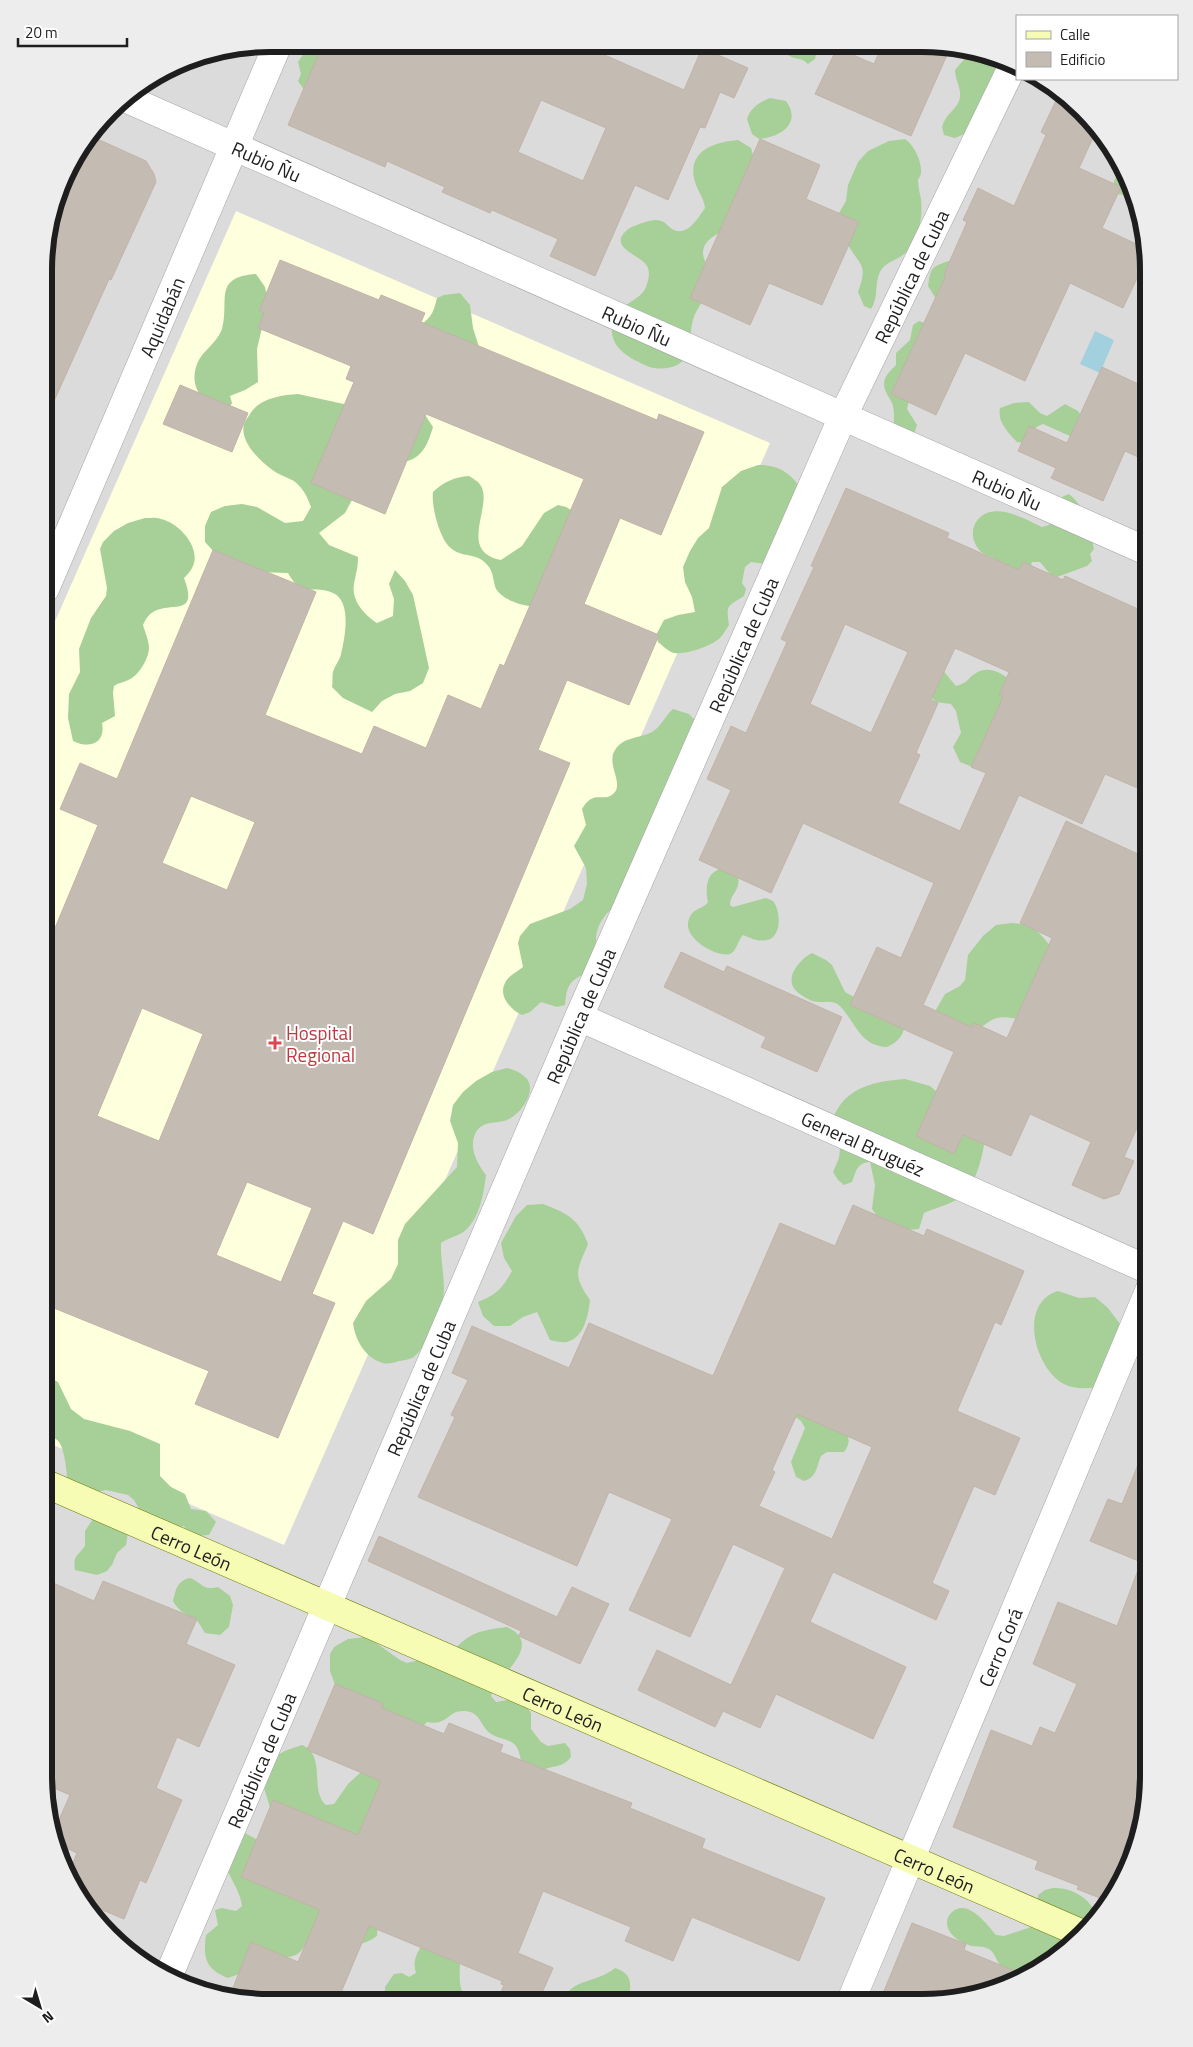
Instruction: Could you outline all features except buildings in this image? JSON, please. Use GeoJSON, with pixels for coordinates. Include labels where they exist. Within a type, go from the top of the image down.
{"type":"FeatureCollection","features":[{"type":"Feature","properties":{"kind":"street","name":"Aquidabán"},"geometry":{"type":"LineString","coordinates":[[52,573],[275,52]]}},
{"type":"Feature","properties":{"kind":"street","name":"República de Cuba"},"geometry":{"type":"LineString","coordinates":[[171,1970],[579,1017],[843,416],[1011,71]]}},
{"type":"Feature","properties":{"kind":"street","name":"Rubio Ñu"},"geometry":{"type":"LineString","coordinates":[[133,101],[1140,548]]}},
{"type":"Feature","properties":{"kind":"street","name":"General Bruguéz"},"geometry":{"type":"LineString","coordinates":[[579,1017],[1140,1266]]}},
{"type":"Feature","properties":{"kind":"street","name":"Cerro Corá"},"geometry":{"type":"LineString","coordinates":[[854,1994],[1140,1313]]}},
{"type":"Feature","properties":{"kind":"street","name":"Cerro León"},"geometry":{"type":"LineString","coordinates":[[52,1486],[1077,1931]]}},
{"type":"Feature","properties":{"kind":"shaded area"},"geometry":{"type":"Polygon","coordinates":[[[270,52],[923,52],[951,54],[979,60],[1015,73],[1016,80],[1028,80],[1044,89],[1066,106],[1087,127],[1104,149],[1118,174],[1129,200],[1139,242],[1140,256],[1140,1791],[1133,1833],[1124,1860],[1111,1886],[1096,1909],[1077,1931],[1055,1950],[1032,1965],[1006,1978],[979,1987],[951,1993],[256,1994],[214,1987],[187,1978],[161,1965],[138,1950],[116,1931],[89,1898],[75,1873],[64,1847],[54,1805],[52,1777],[52,270],[54,242],[60,214],[69,187],[82,161],[97,138],[116,116],[138,97],[161,82],[187,69],[214,60],[242,54],[270,52]]]}},
{"type":"Feature","properties":{"kind":"shaded area","name":"Hospital Regional"},"geometry":{"type":"Polygon","coordinates":[[[236,211],[770,443],[284,1545],[52,1444],[52,628],[236,211]]]}},
{"type":"Feature","properties":{"kind":"green space"},"geometry":{"type":"Polygon","coordinates":[[[305,52],[324,52],[305,91],[298,81],[301,74],[298,62],[305,52]]]}},
{"type":"Feature","properties":{"kind":"green space"},"geometry":{"type":"Polygon","coordinates":[[[765,52],[816,52],[815,59],[808,64],[785,53],[773,55],[765,52]]]}},
{"type":"Feature","properties":{"kind":"green space"},"geometry":{"type":"Polygon","coordinates":[[[966,57],[992,64],[996,71],[969,132],[955,138],[944,135],[942,127],[960,97],[955,70],[966,57]]]}},
{"type":"Feature","properties":{"kind":"green space"},"geometry":{"type":"Polygon","coordinates":[[[770,98],[786,101],[792,116],[787,128],[775,135],[759,139],[752,134],[747,119],[750,112],[756,106],[770,98]]]}},
{"type":"Feature","properties":{"kind":"green space"},"geometry":{"type":"Polygon","coordinates":[[[905,139],[914,149],[921,168],[918,180],[921,199],[921,220],[915,239],[907,251],[901,257],[882,268],[877,281],[875,300],[871,309],[864,306],[858,292],[863,271],[862,266],[846,241],[839,213],[846,201],[848,185],[858,162],[868,151],[889,141],[905,139]]]}},
{"type":"Feature","properties":{"kind":"green space"},"geometry":{"type":"Polygon","coordinates":[[[738,140],[751,148],[753,155],[731,226],[712,238],[704,247],[703,255],[710,280],[708,290],[692,322],[687,355],[683,361],[676,365],[661,369],[653,368],[624,353],[613,339],[612,323],[615,316],[644,291],[649,277],[647,266],[623,247],[621,237],[631,228],[653,220],[663,222],[672,229],[679,231],[692,225],[705,208],[693,171],[698,156],[711,146],[738,140]]]}},
{"type":"Feature","properties":{"kind":"green space"},"geometry":{"type":"Polygon","coordinates":[[[1118,175],[1127,195],[1116,194],[1114,190],[1114,180],[1118,175]]]}},
{"type":"Feature","properties":{"kind":"green space"},"geometry":{"type":"Polygon","coordinates":[[[949,261],[962,273],[936,299],[928,286],[931,271],[935,267],[949,261]]]}},
{"type":"Feature","properties":{"kind":"green space"},"geometry":{"type":"Polygon","coordinates":[[[256,274],[265,287],[268,302],[257,349],[258,382],[230,396],[232,403],[228,410],[204,398],[195,382],[195,370],[203,354],[221,332],[228,285],[233,280],[242,276],[256,274]]]}},
{"type":"Feature","properties":{"kind":"green space"},"geometry":{"type":"Polygon","coordinates":[[[460,293],[470,305],[473,328],[480,350],[421,324],[432,313],[437,298],[460,293]]]}},
{"type":"Feature","properties":{"kind":"green space"},"geometry":{"type":"Polygon","coordinates":[[[919,321],[927,324],[907,409],[917,425],[913,438],[893,430],[894,409],[885,391],[884,382],[887,375],[896,365],[896,353],[910,340],[913,325],[919,321]]]}},
{"type":"Feature","properties":{"kind":"green space"},"geometry":{"type":"Polygon","coordinates":[[[298,394],[362,408],[425,415],[433,427],[425,447],[415,458],[400,463],[379,466],[352,500],[345,513],[319,533],[329,545],[358,557],[354,584],[355,596],[364,612],[377,623],[393,616],[394,599],[389,584],[395,570],[405,581],[413,595],[429,668],[423,683],[410,691],[395,694],[382,701],[372,712],[343,698],[332,687],[333,672],[340,656],[346,620],[343,604],[339,597],[325,590],[303,589],[299,587],[288,573],[258,572],[215,553],[205,542],[205,526],[211,512],[225,506],[242,504],[257,507],[285,523],[303,521],[311,507],[300,486],[277,473],[259,459],[245,438],[243,431],[246,420],[259,404],[271,398],[298,394]]]}},
{"type":"Feature","properties":{"kind":"green space"},"geometry":{"type":"Polygon","coordinates":[[[1029,402],[1040,413],[1047,416],[1065,404],[1078,411],[1082,417],[1072,437],[1043,424],[1036,427],[1033,431],[1032,444],[1017,442],[1007,431],[1000,418],[1000,408],[1014,403],[1029,402]]]}},
{"type":"Feature","properties":{"kind":"green space"},"geometry":{"type":"Polygon","coordinates":[[[758,465],[781,469],[798,485],[766,564],[751,562],[745,567],[742,583],[746,589],[744,596],[729,607],[729,625],[720,638],[696,650],[682,653],[671,652],[658,642],[656,635],[664,620],[695,612],[692,597],[685,582],[683,567],[690,551],[698,538],[709,528],[722,487],[741,471],[758,465]]]}},
{"type":"Feature","properties":{"kind":"green space"},"geometry":{"type":"Polygon","coordinates":[[[469,476],[481,486],[483,495],[478,538],[481,548],[488,555],[501,560],[522,546],[544,513],[558,505],[566,507],[586,519],[530,606],[516,603],[502,596],[496,589],[489,567],[480,559],[452,549],[440,531],[435,514],[433,492],[449,481],[469,476]]]}},
{"type":"Feature","properties":{"kind":"green space"},"geometry":{"type":"Polygon","coordinates":[[[1069,494],[1080,505],[1091,534],[1094,549],[1090,554],[1092,561],[1087,566],[1057,577],[1050,574],[1040,562],[1032,562],[1027,577],[983,553],[976,545],[973,536],[974,526],[987,513],[1005,512],[1042,527],[1049,525],[1059,499],[1069,494]]]}},
{"type":"Feature","properties":{"kind":"green space"},"geometry":{"type":"Polygon","coordinates":[[[145,518],[157,518],[168,521],[187,537],[191,544],[195,559],[192,568],[184,578],[188,590],[188,599],[181,606],[160,609],[153,612],[147,618],[143,625],[149,648],[145,662],[136,675],[114,686],[115,716],[102,723],[103,730],[99,740],[85,745],[73,741],[68,718],[69,694],[80,672],[79,649],[91,618],[106,596],[107,588],[100,549],[103,542],[114,531],[128,523],[145,518]]]}},
{"type":"Feature","properties":{"kind":"green space"},"geometry":{"type":"Polygon","coordinates":[[[941,668],[956,686],[964,683],[976,673],[985,670],[1000,673],[1012,682],[979,766],[970,766],[960,762],[953,747],[961,733],[956,711],[951,704],[936,702],[930,696],[941,668]]]}},
{"type":"Feature","properties":{"kind":"green space"},"geometry":{"type":"Polygon","coordinates":[[[673,709],[689,714],[696,721],[625,897],[601,921],[597,933],[592,966],[569,985],[565,1005],[557,1007],[541,1002],[530,1012],[522,1015],[510,1006],[503,993],[506,981],[523,967],[518,943],[520,936],[530,924],[570,909],[583,900],[587,884],[586,868],[574,846],[586,825],[582,809],[591,799],[610,796],[617,789],[612,761],[615,750],[619,745],[627,740],[652,732],[673,709]]]}},
{"type":"Feature","properties":{"kind":"green space"},"geometry":{"type":"Polygon","coordinates":[[[723,868],[738,876],[739,881],[730,905],[733,907],[766,898],[773,901],[776,905],[779,917],[778,929],[772,938],[760,940],[743,935],[730,954],[709,950],[695,939],[690,933],[688,926],[693,912],[708,902],[707,886],[710,877],[717,870],[723,868]]]}},
{"type":"Feature","properties":{"kind":"green space"},"geometry":{"type":"Polygon","coordinates":[[[1012,923],[1031,927],[1052,948],[1018,1019],[1004,1017],[995,1019],[976,1032],[933,1015],[945,994],[960,986],[965,980],[968,955],[983,936],[996,925],[1012,923]]]}},
{"type":"Feature","properties":{"kind":"green space"},"geometry":{"type":"Polygon","coordinates":[[[812,953],[832,965],[845,992],[905,1025],[897,1041],[887,1047],[871,1043],[864,1038],[846,1013],[836,1003],[812,1001],[796,991],[792,979],[794,970],[804,958],[812,953]]]}},
{"type":"Feature","properties":{"kind":"green space"},"geometry":{"type":"Polygon","coordinates":[[[507,1068],[523,1075],[530,1084],[530,1090],[522,1108],[512,1117],[507,1120],[486,1124],[476,1132],[473,1149],[486,1175],[484,1190],[480,1207],[473,1222],[462,1233],[441,1243],[444,1292],[441,1308],[434,1326],[428,1339],[414,1357],[390,1363],[380,1362],[369,1356],[361,1346],[353,1323],[366,1301],[391,1279],[398,1264],[398,1240],[405,1224],[457,1167],[458,1143],[450,1121],[453,1105],[463,1092],[476,1081],[492,1072],[507,1068]]]}},
{"type":"Feature","properties":{"kind":"green space"},"geometry":{"type":"Polygon","coordinates":[[[905,1079],[930,1086],[943,1097],[984,1144],[980,1163],[968,1191],[950,1203],[924,1213],[919,1229],[904,1230],[877,1216],[872,1209],[875,1185],[870,1162],[860,1166],[852,1182],[844,1185],[838,1180],[833,1172],[840,1150],[833,1119],[838,1108],[845,1100],[862,1088],[872,1084],[905,1079]]]}},
{"type":"Feature","properties":{"kind":"green space"},"geometry":{"type":"Polygon","coordinates":[[[543,1204],[571,1218],[581,1228],[588,1244],[578,1272],[584,1291],[590,1300],[588,1312],[582,1330],[567,1342],[550,1340],[537,1312],[523,1317],[510,1326],[494,1326],[483,1316],[478,1302],[498,1291],[512,1271],[504,1258],[501,1243],[516,1216],[527,1205],[543,1204]]]}},
{"type":"Feature","properties":{"kind":"green space"},"geometry":{"type":"Polygon","coordinates":[[[1058,1291],[1079,1298],[1095,1297],[1108,1308],[1123,1328],[1102,1387],[1077,1388],[1064,1384],[1053,1376],[1038,1351],[1034,1321],[1038,1308],[1046,1298],[1058,1291]]]}},
{"type":"Feature","properties":{"kind":"green space"},"geometry":{"type":"Polygon","coordinates":[[[52,1379],[58,1382],[71,1409],[84,1419],[130,1431],[160,1444],[160,1476],[171,1487],[185,1494],[191,1509],[206,1511],[216,1522],[209,1535],[194,1536],[183,1526],[167,1534],[142,1514],[134,1500],[128,1495],[106,1490],[92,1493],[67,1479],[61,1445],[52,1437],[52,1379]]]}},
{"type":"Feature","properties":{"kind":"green space"},"geometry":{"type":"Polygon","coordinates":[[[797,1391],[845,1431],[848,1437],[848,1444],[844,1452],[827,1452],[821,1456],[814,1474],[804,1481],[796,1477],[791,1462],[805,1428],[801,1421],[794,1416],[797,1391]]]}},
{"type":"Feature","properties":{"kind":"green space"},"geometry":{"type":"Polygon","coordinates":[[[93,1519],[128,1533],[126,1545],[117,1553],[112,1565],[107,1571],[97,1575],[75,1570],[76,1556],[85,1546],[85,1531],[93,1519]]]}},
{"type":"Feature","properties":{"kind":"green space"},"geometry":{"type":"Polygon","coordinates":[[[190,1578],[209,1588],[218,1587],[230,1596],[233,1605],[229,1627],[220,1635],[205,1633],[196,1620],[175,1605],[173,1601],[176,1589],[182,1581],[190,1578]]]}},
{"type":"Feature","properties":{"kind":"green space"},"geometry":{"type":"Polygon","coordinates":[[[507,1627],[518,1634],[522,1642],[521,1651],[491,1696],[496,1702],[512,1699],[526,1706],[531,1713],[531,1729],[541,1742],[548,1746],[565,1743],[570,1749],[571,1757],[567,1761],[538,1772],[521,1761],[518,1749],[514,1744],[491,1734],[476,1716],[469,1711],[454,1713],[439,1722],[427,1722],[421,1728],[338,1693],[330,1671],[330,1654],[334,1647],[348,1639],[365,1637],[407,1663],[423,1659],[445,1660],[459,1644],[472,1635],[486,1630],[507,1627]]]}},
{"type":"Feature","properties":{"kind":"green space"},"geometry":{"type":"Polygon","coordinates":[[[302,1745],[310,1750],[314,1757],[321,1799],[326,1805],[334,1804],[348,1784],[360,1773],[368,1773],[386,1785],[377,1936],[361,1944],[353,1945],[336,1944],[310,1938],[303,1949],[294,1956],[286,1957],[228,1978],[214,1971],[207,1961],[205,1950],[206,1935],[218,1925],[215,1910],[222,1908],[236,1911],[242,1906],[237,1890],[224,1863],[243,1832],[256,1839],[266,1852],[273,1817],[264,1788],[272,1758],[302,1745]]]}},
{"type":"Feature","properties":{"kind":"green space"},"geometry":{"type":"Polygon","coordinates":[[[1053,1888],[1067,1889],[1085,1899],[1094,1911],[1082,1925],[1064,1932],[1065,1942],[1055,1950],[1013,1975],[1001,1966],[990,1949],[961,1942],[948,1928],[947,1921],[950,1914],[956,1909],[963,1908],[975,1913],[996,1935],[1004,1936],[1037,1925],[1038,1895],[1045,1890],[1053,1888]]]}},
{"type":"Feature","properties":{"kind":"green space"},"geometry":{"type":"Polygon","coordinates":[[[424,1942],[460,1963],[460,1981],[464,1994],[385,1994],[385,1987],[394,1974],[402,1973],[409,1977],[416,1973],[415,1960],[424,1942]]]}},
{"type":"Feature","properties":{"kind":"green space"},"geometry":{"type":"Polygon","coordinates":[[[615,1968],[628,1977],[630,1981],[629,1994],[566,1994],[578,1984],[608,1973],[615,1968]]]}},
{"type":"Feature","properties":{"kind":"water"},"geometry":{"type":"Polygon","coordinates":[[[1095,331],[1114,340],[1100,373],[1080,364],[1095,331]]]}},
{"type":"Feature","properties":{"kind":"place","name":"Hospital Regional"},"geometry":{"type":"Point","coordinates":[275,1043]}}]}
